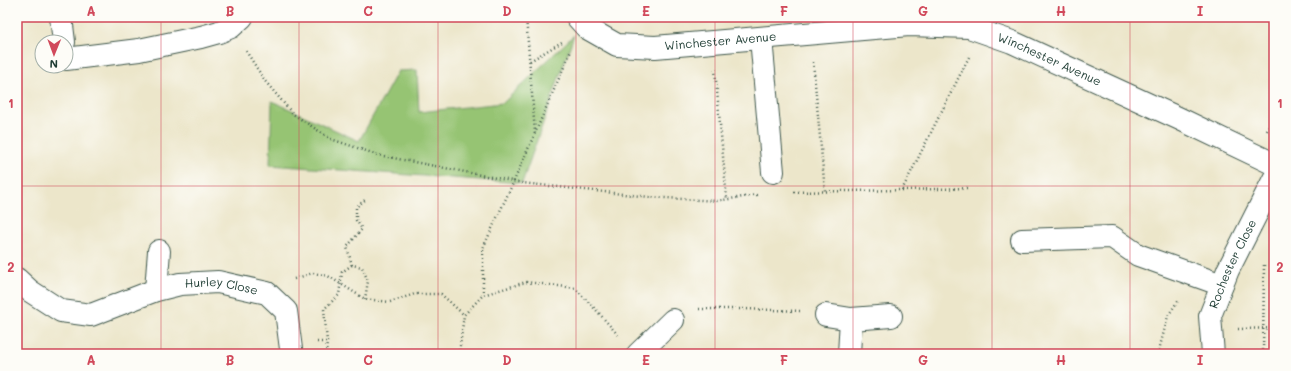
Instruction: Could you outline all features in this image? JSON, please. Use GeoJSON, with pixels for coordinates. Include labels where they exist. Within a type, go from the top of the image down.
{"type":"FeatureCollection","features":[{"type":"Feature","properties":{"kind":"street"},"geometry":{"type":"LineString","coordinates":[[61,17],[63,34]]}},
{"type":"Feature","properties":{"kind":"street"},"geometry":{"type":"LineString","coordinates":[[74,58],[139,50],[207,35],[236,22]]}},
{"type":"Feature","properties":{"kind":"street","name":"Winchester Avenue"},"geometry":{"type":"LineString","coordinates":[[582,22],[617,45],[655,47],[909,25],[969,27],[1012,42],[1274,164]]}},
{"type":"Feature","properties":{"kind":"street"},"geometry":{"type":"LineString","coordinates":[[761,38],[773,172]]}},
{"type":"Feature","properties":{"kind":"street","name":"Rochester Close"},"geometry":{"type":"LineString","coordinates":[[1213,354],[1210,316],[1228,270],[1274,179]]}},
{"type":"Feature","properties":{"kind":"street"},"geometry":{"type":"LineString","coordinates":[[1022,240],[1112,237],[1138,255],[1222,285]]}},
{"type":"Feature","properties":{"kind":"street"},"geometry":{"type":"LineString","coordinates":[[156,290],[159,251]]}},
{"type":"Feature","properties":{"kind":"street","name":"Hurley Close"},"geometry":{"type":"LineString","coordinates":[[17,279],[30,291],[61,311],[92,315],[156,290],[180,284],[218,282],[267,293],[286,311],[291,354]]}},
{"type":"Feature","properties":{"kind":"street"},"geometry":{"type":"LineString","coordinates":[[826,315],[851,319],[891,316]]}},
{"type":"Feature","properties":{"kind":"street"},"geometry":{"type":"LineString","coordinates":[[849,354],[851,319]]}},
{"type":"Feature","properties":{"kind":"street"},"geometry":{"type":"LineString","coordinates":[[638,354],[673,320]]}},
{"type":"Feature","properties":{"kind":"path"},"geometry":{"type":"LineString","coordinates":[[526,17],[535,133]]}},
{"type":"Feature","properties":{"kind":"path"},"geometry":{"type":"LineString","coordinates":[[236,22],[266,81],[293,114],[331,139],[378,155],[514,181],[650,197],[716,201],[761,194]]}},
{"type":"Feature","properties":{"kind":"path"},"geometry":{"type":"LineString","coordinates":[[530,61],[582,22]]}},
{"type":"Feature","properties":{"kind":"path"},"geometry":{"type":"LineString","coordinates":[[483,295],[483,248],[514,181],[582,22]]}},
{"type":"Feature","properties":{"kind":"path"},"geometry":{"type":"LineString","coordinates":[[902,190],[981,31]]}},
{"type":"Feature","properties":{"kind":"path"},"geometry":{"type":"LineString","coordinates":[[811,34],[825,191]]}},
{"type":"Feature","properties":{"kind":"path"},"geometry":{"type":"LineString","coordinates":[[713,42],[726,200]]}},
{"type":"Feature","properties":{"kind":"path"},"geometry":{"type":"LineString","coordinates":[[789,192],[970,188]]}},
{"type":"Feature","properties":{"kind":"path"},"geometry":{"type":"LineString","coordinates":[[352,265],[347,248],[362,229],[356,220],[356,207],[365,200]]}},
{"type":"Feature","properties":{"kind":"path"},"geometry":{"type":"LineString","coordinates":[[1262,354],[1264,260]]}},
{"type":"Feature","properties":{"kind":"path"},"geometry":{"type":"LineString","coordinates":[[326,354],[327,342],[324,309],[339,295],[342,272],[352,265],[362,267],[368,281],[365,299]]}},
{"type":"Feature","properties":{"kind":"path"},"geometry":{"type":"LineString","coordinates":[[267,293],[292,280],[313,274],[328,276],[340,285],[365,299],[390,302],[415,294],[441,294],[464,315]]}},
{"type":"Feature","properties":{"kind":"path"},"geometry":{"type":"LineString","coordinates":[[1158,354],[1168,316],[1195,275]]}},
{"type":"Feature","properties":{"kind":"path"},"geometry":{"type":"LineString","coordinates":[[459,354],[464,315],[483,295],[526,282],[575,288],[619,336]]}},
{"type":"Feature","properties":{"kind":"path"},"geometry":{"type":"LineString","coordinates":[[673,320],[700,308],[804,311],[826,315]]}},
{"type":"Feature","properties":{"kind":"path"},"geometry":{"type":"LineString","coordinates":[[1212,330],[1274,328]]}},
{"type":"Feature","properties":{"kind":"green space"},"geometry":{"type":"Polygon","coordinates":[[[574,35],[522,183],[270,165],[272,101],[359,141],[398,71],[417,70],[419,112],[503,103],[574,35]]]}}]}
